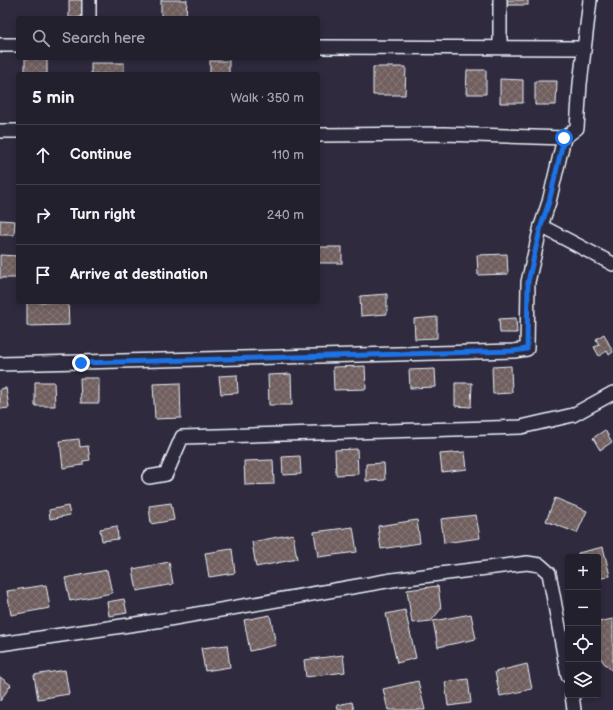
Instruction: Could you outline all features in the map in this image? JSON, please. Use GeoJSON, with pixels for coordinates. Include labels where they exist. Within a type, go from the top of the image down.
{"type":"FeatureCollection","features":[{"type":"Feature","properties":{"kind":"street"},"geometry":{"type":"LineString","coordinates":[[88,16],[89,0]]}},
{"type":"Feature","properties":{"kind":"street"},"geometry":{"type":"LineString","coordinates":[[500,0],[500,47]]}},
{"type":"Feature","properties":{"kind":"street"},"geometry":{"type":"LineString","coordinates":[[0,364],[514,351],[527,349],[528,282],[564,138],[577,128],[590,0]]}},
{"type":"Feature","properties":{"kind":"street"},"geometry":{"type":"LineString","coordinates":[[0,45],[16,45]]}},
{"type":"Feature","properties":{"kind":"street"},"geometry":{"type":"LineString","coordinates":[[320,47],[584,48]]}},
{"type":"Feature","properties":{"kind":"street"},"geometry":{"type":"LineString","coordinates":[[0,131],[16,132]]}},
{"type":"Feature","properties":{"kind":"street"},"geometry":{"type":"LineString","coordinates":[[320,135],[444,134],[564,138]]}},
{"type":"Feature","properties":{"kind":"street"},"geometry":{"type":"LineString","coordinates":[[541,226],[613,264]]}},
{"type":"Feature","properties":{"kind":"street"},"geometry":{"type":"LineString","coordinates":[[149,477],[166,474],[182,437],[521,427],[573,415],[613,393]]}},
{"type":"Feature","properties":{"kind":"street"},"geometry":{"type":"LineString","coordinates":[[0,644],[163,620],[399,579],[527,563],[540,566],[549,573],[565,662]]}},
{"type":"Feature","properties":{"kind":"street"},"geometry":{"type":"LineString","coordinates":[[572,698],[574,710]]}},
{"type":"Feature","properties":{"kind":"building"},"geometry":{"type":"Polygon","coordinates":[[[69,0],[82,0],[83,16],[69,16],[69,0]]]}},
{"type":"Feature","properties":{"kind":"building"},"geometry":{"type":"Polygon","coordinates":[[[161,0],[187,0],[186,16],[161,16],[161,0]]]}},
{"type":"Feature","properties":{"kind":"building"},"geometry":{"type":"Polygon","coordinates":[[[506,0],[528,0],[528,5],[506,5],[506,0]]]}},
{"type":"Feature","properties":{"kind":"building"},"geometry":{"type":"Polygon","coordinates":[[[25,60],[47,60],[47,72],[25,72],[25,60]]]}},
{"type":"Feature","properties":{"kind":"building"},"geometry":{"type":"Polygon","coordinates":[[[210,61],[229,61],[229,72],[210,72],[210,61]]]}},
{"type":"Feature","properties":{"kind":"building"},"geometry":{"type":"Polygon","coordinates":[[[91,63],[124,63],[124,72],[91,72],[91,63]]]}},
{"type":"Feature","properties":{"kind":"building"},"geometry":{"type":"Polygon","coordinates":[[[373,67],[406,67],[405,95],[373,95],[373,67]]]}},
{"type":"Feature","properties":{"kind":"building"},"geometry":{"type":"Polygon","coordinates":[[[467,70],[486,70],[486,94],[466,94],[467,70]]]}},
{"type":"Feature","properties":{"kind":"building"},"geometry":{"type":"Polygon","coordinates":[[[500,79],[523,80],[523,103],[500,103],[500,79]]]}},
{"type":"Feature","properties":{"kind":"building"},"geometry":{"type":"Polygon","coordinates":[[[535,81],[557,81],[556,105],[535,105],[535,81]]]}},
{"type":"Feature","properties":{"kind":"building"},"geometry":{"type":"Polygon","coordinates":[[[0,220],[15,221],[14,235],[0,235],[0,220]]]}},
{"type":"Feature","properties":{"kind":"building"},"geometry":{"type":"Polygon","coordinates":[[[320,247],[342,247],[342,263],[320,263],[320,247]]]}},
{"type":"Feature","properties":{"kind":"building"},"geometry":{"type":"Polygon","coordinates":[[[507,254],[508,274],[478,275],[477,255],[507,254]]]}},
{"type":"Feature","properties":{"kind":"building"},"geometry":{"type":"Polygon","coordinates":[[[0,255],[16,256],[16,278],[0,278],[0,255]]]}},
{"type":"Feature","properties":{"kind":"building"},"geometry":{"type":"Polygon","coordinates":[[[387,294],[387,314],[361,316],[360,296],[387,294]]]}},
{"type":"Feature","properties":{"kind":"building"},"geometry":{"type":"Polygon","coordinates":[[[27,304],[68,304],[69,325],[27,326],[27,304]]]}},
{"type":"Feature","properties":{"kind":"building"},"geometry":{"type":"Polygon","coordinates":[[[437,317],[437,338],[415,339],[414,319],[437,317]]]}},
{"type":"Feature","properties":{"kind":"building"},"geometry":{"type":"Polygon","coordinates":[[[516,318],[517,333],[500,333],[499,319],[516,318]]]}},
{"type":"Feature","properties":{"kind":"building"},"geometry":{"type":"Polygon","coordinates":[[[604,334],[613,352],[609,355],[607,351],[599,356],[594,347],[599,345],[596,339],[604,334]]]}},
{"type":"Feature","properties":{"kind":"building"},"geometry":{"type":"Polygon","coordinates":[[[365,366],[366,389],[334,390],[333,367],[365,366]]]}},
{"type":"Feature","properties":{"kind":"building"},"geometry":{"type":"Polygon","coordinates":[[[511,366],[512,393],[493,394],[492,367],[511,366]]]}},
{"type":"Feature","properties":{"kind":"building"},"geometry":{"type":"Polygon","coordinates":[[[435,369],[436,387],[410,388],[409,370],[435,369]]]}},
{"type":"Feature","properties":{"kind":"building"},"geometry":{"type":"Polygon","coordinates":[[[291,374],[292,405],[269,405],[268,375],[291,374]]]}},
{"type":"Feature","properties":{"kind":"building"},"geometry":{"type":"Polygon","coordinates":[[[237,375],[238,393],[221,394],[219,376],[237,375]]]}},
{"type":"Feature","properties":{"kind":"building"},"geometry":{"type":"Polygon","coordinates":[[[80,378],[99,378],[99,403],[81,403],[80,378]]]}},
{"type":"Feature","properties":{"kind":"building"},"geometry":{"type":"Polygon","coordinates":[[[35,382],[54,382],[55,406],[35,406],[35,382]]]}},
{"type":"Feature","properties":{"kind":"building"},"geometry":{"type":"Polygon","coordinates":[[[180,383],[181,418],[155,419],[153,384],[180,383]]]}},
{"type":"Feature","properties":{"kind":"building"},"geometry":{"type":"Polygon","coordinates":[[[455,383],[472,383],[471,407],[455,406],[455,383]]]}},
{"type":"Feature","properties":{"kind":"building"},"geometry":{"type":"Polygon","coordinates":[[[6,388],[9,408],[0,409],[0,389],[6,388]]]}},
{"type":"Feature","properties":{"kind":"building"},"geometry":{"type":"Polygon","coordinates":[[[605,430],[612,442],[600,450],[593,438],[605,430]]]}},
{"type":"Feature","properties":{"kind":"building"},"geometry":{"type":"Polygon","coordinates":[[[79,439],[80,447],[88,446],[90,460],[83,461],[83,465],[63,468],[60,441],[79,439]]]}},
{"type":"Feature","properties":{"kind":"building"},"geometry":{"type":"Polygon","coordinates":[[[357,449],[358,474],[336,475],[335,450],[357,449]]]}},
{"type":"Feature","properties":{"kind":"building"},"geometry":{"type":"Polygon","coordinates":[[[465,452],[467,469],[442,472],[440,454],[465,452]]]}},
{"type":"Feature","properties":{"kind":"building"},"geometry":{"type":"Polygon","coordinates":[[[300,456],[301,474],[283,475],[282,457],[300,456]]]}},
{"type":"Feature","properties":{"kind":"building"},"geometry":{"type":"Polygon","coordinates":[[[273,460],[274,484],[245,485],[244,461],[273,460]]]}},
{"type":"Feature","properties":{"kind":"building"},"geometry":{"type":"Polygon","coordinates":[[[384,463],[385,480],[366,481],[366,464],[384,463]]]}},
{"type":"Feature","properties":{"kind":"building"},"geometry":{"type":"Polygon","coordinates":[[[555,498],[587,511],[577,533],[546,521],[555,498]]]}},
{"type":"Feature","properties":{"kind":"building"},"geometry":{"type":"Polygon","coordinates":[[[171,503],[174,520],[151,524],[149,506],[171,503]]]}},
{"type":"Feature","properties":{"kind":"building"},"geometry":{"type":"Polygon","coordinates":[[[68,506],[70,515],[50,519],[49,510],[68,506]]]}},
{"type":"Feature","properties":{"kind":"building"},"geometry":{"type":"Polygon","coordinates":[[[476,515],[480,538],[444,543],[441,519],[476,515]]]}},
{"type":"Feature","properties":{"kind":"building"},"geometry":{"type":"Polygon","coordinates":[[[417,520],[420,543],[381,549],[378,526],[417,520]]]}},
{"type":"Feature","properties":{"kind":"building"},"geometry":{"type":"Polygon","coordinates":[[[117,526],[118,539],[102,541],[100,529],[117,526]]]}},
{"type":"Feature","properties":{"kind":"building"},"geometry":{"type":"Polygon","coordinates":[[[353,527],[357,552],[318,557],[314,532],[353,527]]]}},
{"type":"Feature","properties":{"kind":"building"},"geometry":{"type":"Polygon","coordinates":[[[293,534],[297,559],[256,567],[252,542],[293,534]]]}},
{"type":"Feature","properties":{"kind":"building"},"geometry":{"type":"Polygon","coordinates":[[[603,547],[610,576],[601,578],[601,554],[578,553],[603,547]]]}},
{"type":"Feature","properties":{"kind":"building"},"geometry":{"type":"Polygon","coordinates":[[[232,549],[235,573],[209,577],[205,553],[232,549]]]}},
{"type":"Feature","properties":{"kind":"building"},"geometry":{"type":"Polygon","coordinates":[[[169,562],[173,584],[137,591],[133,569],[169,562]]]}},
{"type":"Feature","properties":{"kind":"building"},"geometry":{"type":"Polygon","coordinates":[[[107,570],[112,593],[70,601],[65,578],[107,570]]]}},
{"type":"Feature","properties":{"kind":"building"},"geometry":{"type":"Polygon","coordinates":[[[46,585],[50,608],[11,615],[7,591],[46,585]]]}},
{"type":"Feature","properties":{"kind":"building"},"geometry":{"type":"Polygon","coordinates":[[[438,586],[441,609],[431,621],[412,623],[407,590],[438,586]]]}},
{"type":"Feature","properties":{"kind":"building"},"geometry":{"type":"Polygon","coordinates":[[[124,599],[127,613],[109,616],[107,602],[124,599]]]}},
{"type":"Feature","properties":{"kind":"building"},"geometry":{"type":"Polygon","coordinates":[[[405,610],[416,658],[397,663],[386,614],[405,610]]]}},
{"type":"Feature","properties":{"kind":"building"},"geometry":{"type":"Polygon","coordinates":[[[471,614],[476,639],[438,647],[433,621],[471,614]]]}},
{"type":"Feature","properties":{"kind":"building"},"geometry":{"type":"Polygon","coordinates":[[[270,615],[276,645],[250,651],[244,620],[270,615]]]}},
{"type":"Feature","properties":{"kind":"building"},"geometry":{"type":"Polygon","coordinates":[[[613,619],[613,672],[601,659],[601,621],[613,619]]]}},
{"type":"Feature","properties":{"kind":"building"},"geometry":{"type":"Polygon","coordinates":[[[227,645],[230,667],[205,671],[201,648],[227,645]]]}},
{"type":"Feature","properties":{"kind":"building"},"geometry":{"type":"Polygon","coordinates":[[[343,655],[345,672],[306,677],[304,660],[343,655]]]}},
{"type":"Feature","properties":{"kind":"building"},"geometry":{"type":"Polygon","coordinates":[[[527,664],[532,689],[500,696],[495,672],[527,664]]]}},
{"type":"Feature","properties":{"kind":"building"},"geometry":{"type":"Polygon","coordinates":[[[65,670],[69,694],[38,699],[34,675],[65,670]]]}},
{"type":"Feature","properties":{"kind":"building"},"geometry":{"type":"Polygon","coordinates":[[[0,677],[11,685],[0,701],[0,677]]]}},
{"type":"Feature","properties":{"kind":"building"},"geometry":{"type":"Polygon","coordinates":[[[468,679],[471,703],[448,706],[445,682],[468,679]]]}},
{"type":"Feature","properties":{"kind":"building"},"geometry":{"type":"Polygon","coordinates":[[[418,681],[425,710],[388,710],[383,689],[418,681]]]}},
{"type":"Feature","properties":{"kind":"building"},"geometry":{"type":"Polygon","coordinates":[[[352,702],[354,710],[338,710],[337,705],[352,702]]]}},
{"type":"Feature","properties":{"kind":"route"},"geometry":{"type":"LineString","coordinates":[[81,363],[514,351],[527,349],[528,282],[564,138]]}}]}
